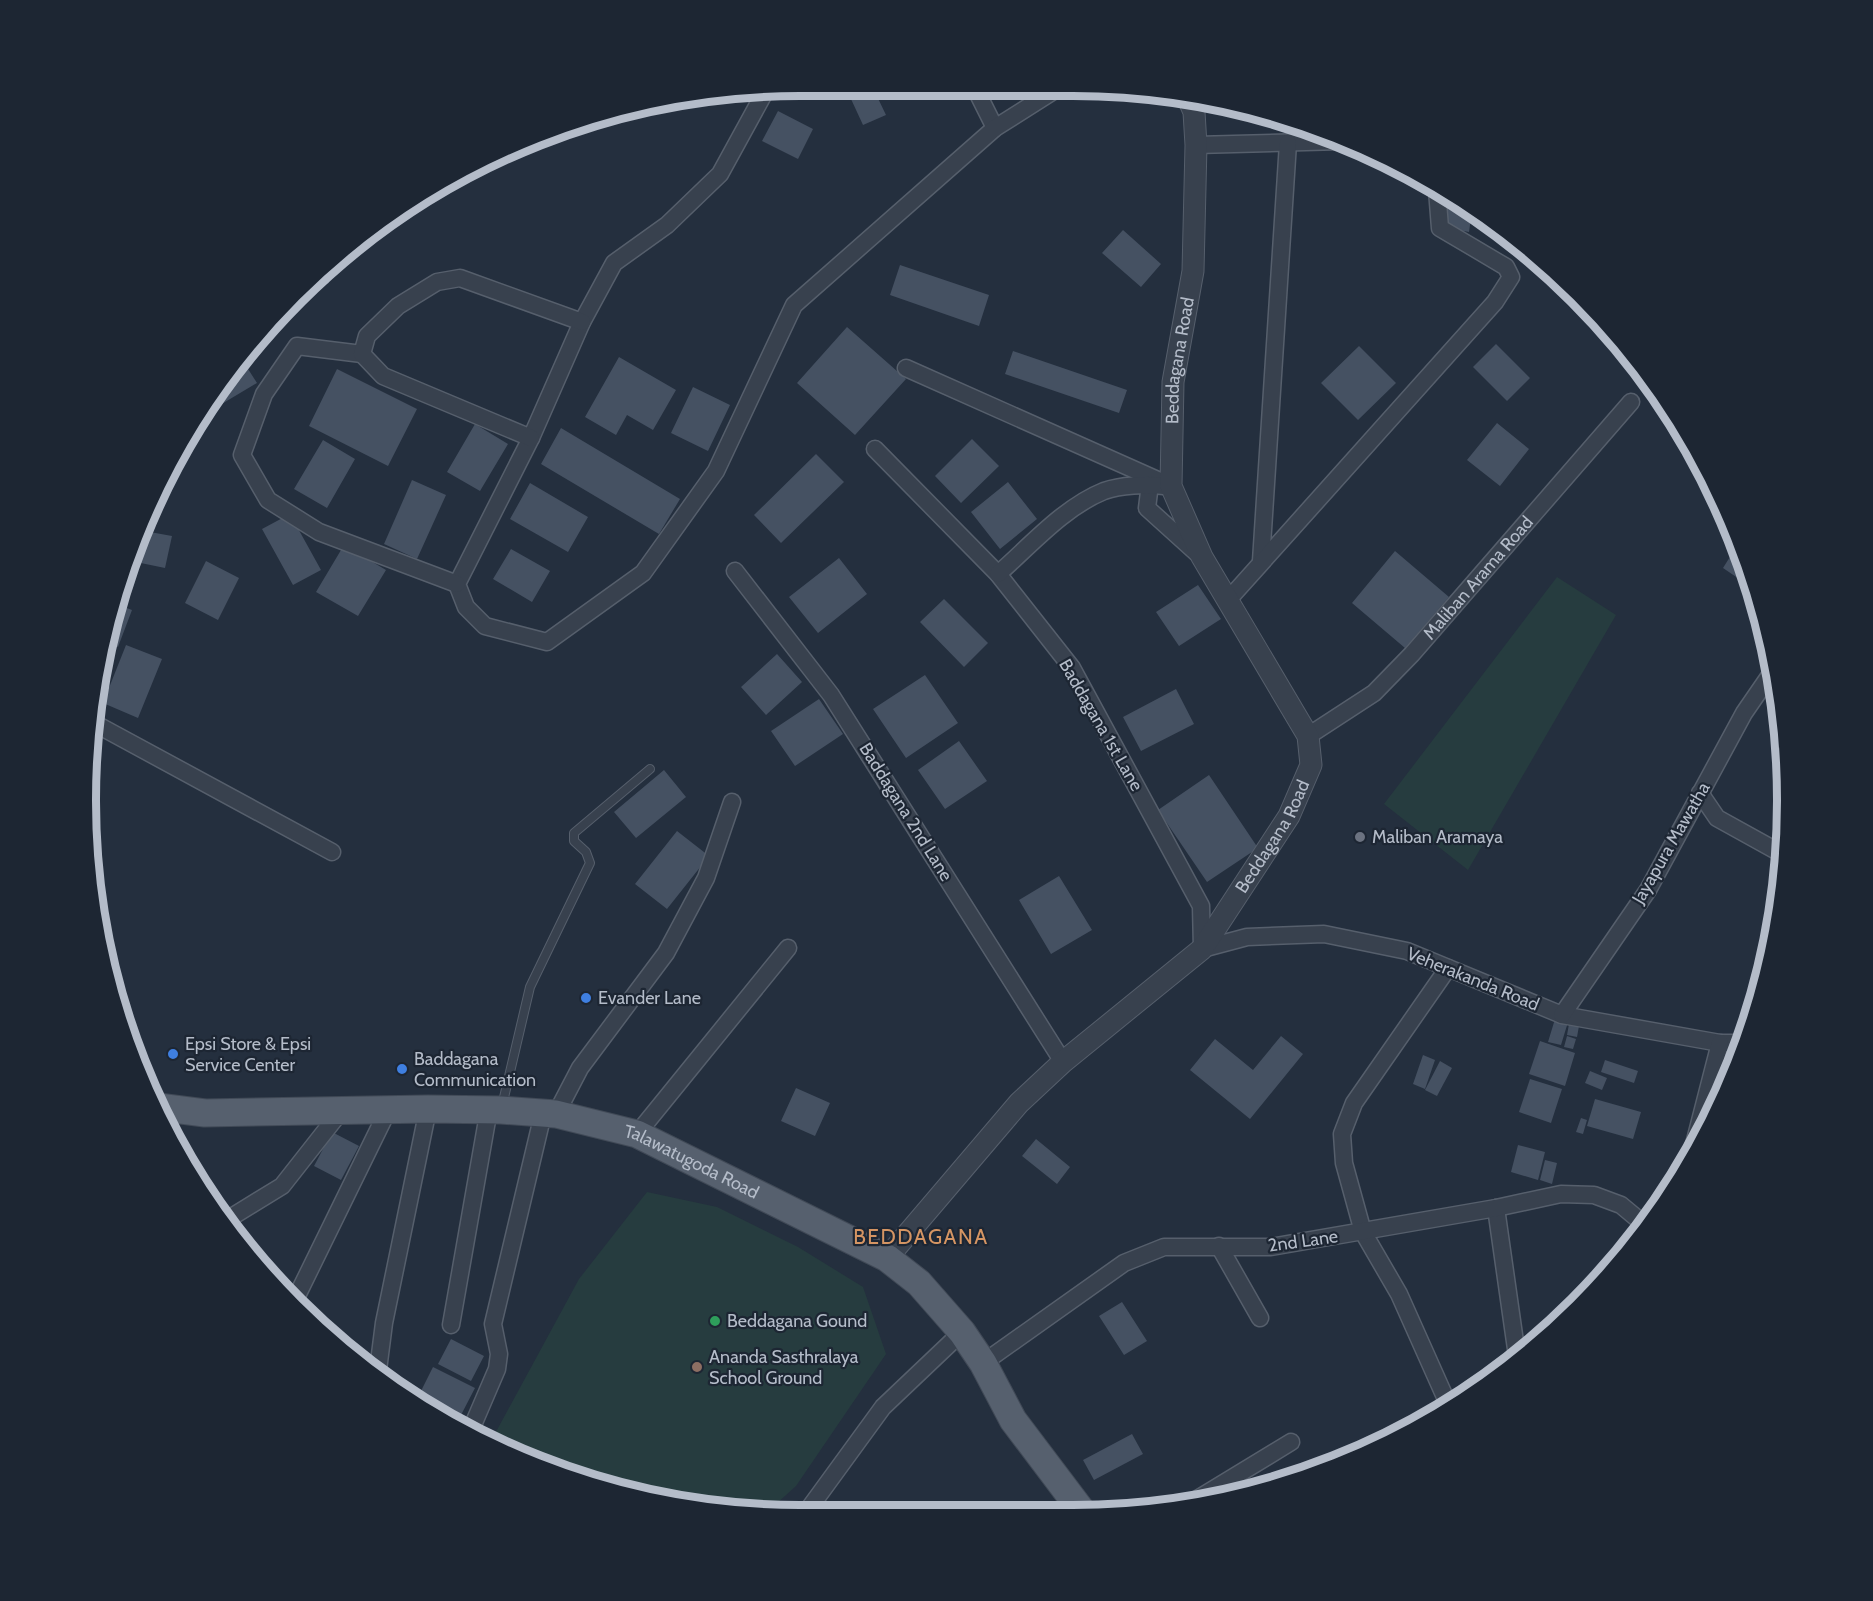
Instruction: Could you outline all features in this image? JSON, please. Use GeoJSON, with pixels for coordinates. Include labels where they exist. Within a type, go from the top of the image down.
{"type":"FeatureCollection","features":[{"type":"Feature","properties":{"kind":"main road","name":"Talawatugoda Road"},"geometry":{"type":"LineString","coordinates":[[167,1108],[205,1113],[495,1109],[550,1114],[637,1134],[887,1258],[920,1283],[962,1332],[983,1363],[1013,1419],[1077,1505]]}},
{"type":"Feature","properties":{"kind":"street"},"geometry":{"type":"LineString","coordinates":[[979,96],[995,128]]}},
{"type":"Feature","properties":{"kind":"street"},"geometry":{"type":"LineString","coordinates":[[762,98],[720,174],[667,225],[614,263],[582,322],[531,438],[457,584],[465,607],[485,626],[547,642],[643,573],[716,471],[794,305],[995,128],[1046,96]]}},
{"type":"Feature","properties":{"kind":"street"},"geometry":{"type":"LineString","coordinates":[[1192,107],[1196,145],[1321,142]]}},
{"type":"Feature","properties":{"kind":"street"},"geometry":{"type":"LineString","coordinates":[[1261,561],[1276,361],[1288,143]]}},
{"type":"Feature","properties":{"kind":"street","name":"Beddagana Road"},"geometry":{"type":"LineString","coordinates":[[887,1258],[1019,1103],[1063,1062],[1202,949],[1289,816],[1311,765],[1308,736],[1202,557],[1171,486],[1173,382],[1193,272],[1196,145]]}},
{"type":"Feature","properties":{"kind":"street"},"geometry":{"type":"LineString","coordinates":[[1228,600],[1495,302],[1511,277],[1506,267],[1440,228],[1438,198]]}},
{"type":"Feature","properties":{"kind":"street"},"geometry":{"type":"LineString","coordinates":[[362,354],[367,336],[398,306],[437,282],[460,278],[582,322]]}},
{"type":"Feature","properties":{"kind":"street"},"geometry":{"type":"LineString","coordinates":[[457,584],[319,532],[268,500],[242,455],[264,394],[297,346],[362,354],[383,376],[531,438]]}},
{"type":"Feature","properties":{"kind":"street"},"geometry":{"type":"LineString","coordinates":[[906,368],[1171,486]]}},
{"type":"Feature","properties":{"kind":"street","name":"Maliban Arama Road"},"geometry":{"type":"LineString","coordinates":[[1308,736],[1374,693],[1413,654],[1631,402]]}},
{"type":"Feature","properties":{"kind":"street","name":"Baddagana 1st Lane"},"geometry":{"type":"LineString","coordinates":[[875,449],[998,574],[1071,668],[1201,906],[1202,949]]}},
{"type":"Feature","properties":{"kind":"street"},"geometry":{"type":"LineString","coordinates":[[998,574],[1065,514],[1105,491],[1150,484],[1171,486]]}},
{"type":"Feature","properties":{"kind":"street"},"geometry":{"type":"LineString","coordinates":[[1150,484],[1148,508],[1202,557]]}},
{"type":"Feature","properties":{"kind":"street","name":"Baddagana 2nd Lane"},"geometry":{"type":"LineString","coordinates":[[735,572],[831,695],[1063,1062]]}},
{"type":"Feature","properties":{"kind":"street","name":"Jayapura Mawatha"},"geometry":{"type":"LineString","coordinates":[[1562,1015],[1648,890],[1744,713],[1766,680]]}},
{"type":"Feature","properties":{"kind":"street"},"geometry":{"type":"LineString","coordinates":[[100,727],[332,852]]}},
{"type":"Feature","properties":{"kind":"street"},"geometry":{"type":"LineString","coordinates":[[1700,793],[1717,818],[1775,850]]}},
{"type":"Feature","properties":{"kind":"street"},"geometry":{"type":"LineString","coordinates":[[473,1424],[497,1369],[499,1354],[493,1324],[550,1114],[580,1068],[666,953],[706,878],[732,802]]}},
{"type":"Feature","properties":{"kind":"street","name":"Veherakanda Road"},"geometry":{"type":"LineString","coordinates":[[1202,949],[1247,937],[1324,934],[1407,951],[1562,1015],[1720,1043],[1734,1042]]}},
{"type":"Feature","properties":{"kind":"street"},"geometry":{"type":"LineString","coordinates":[[637,1134],[788,948]]}},
{"type":"Feature","properties":{"kind":"street"},"geometry":{"type":"LineString","coordinates":[[1445,1398],[1399,1294],[1363,1232],[1344,1164],[1342,1134],[1354,1103],[1448,968]]}},
{"type":"Feature","properties":{"kind":"street"},"geometry":{"type":"LineString","coordinates":[[1701,1119],[1720,1043]]}},
{"type":"Feature","properties":{"kind":"street"},"geometry":{"type":"LineString","coordinates":[[379,1364],[384,1323],[428,1109]]}},
{"type":"Feature","properties":{"kind":"street"},"geometry":{"type":"LineString","coordinates":[[451,1325],[495,1109]]}},
{"type":"Feature","properties":{"kind":"street"},"geometry":{"type":"LineString","coordinates":[[298,1294],[388,1110]]}},
{"type":"Feature","properties":{"kind":"street"},"geometry":{"type":"LineString","coordinates":[[233,1216],[282,1186],[340,1111]]}},
{"type":"Feature","properties":{"kind":"street","name":"2nd Lane"},"geometry":{"type":"LineString","coordinates":[[983,1363],[1124,1263],[1164,1247],[1271,1247],[1496,1208],[1561,1194],[1594,1195],[1621,1205],[1638,1219]]}},
{"type":"Feature","properties":{"kind":"street"},"geometry":{"type":"LineString","coordinates":[[1496,1208],[1516,1347]]}},
{"type":"Feature","properties":{"kind":"street"},"geometry":{"type":"LineString","coordinates":[[1219,1246],[1260,1318]]}},
{"type":"Feature","properties":{"kind":"street"},"geometry":{"type":"LineString","coordinates":[[812,1505],[883,1407],[962,1332]]}},
{"type":"Feature","properties":{"kind":"street"},"geometry":{"type":"LineString","coordinates":[[1211,1491],[1291,1442]]}},
{"type":"Feature","properties":{"kind":"lane"},"geometry":{"type":"LineString","coordinates":[[495,1109],[530,987],[590,863],[586,852],[574,841],[574,832],[650,769]]}},
{"type":"Feature","properties":{"kind":"green space"},"geometry":{"type":"Polygon","coordinates":[[[1557,577],[1616,615],[1468,870],[1384,804],[1557,577]]]}},
{"type":"Feature","properties":{"kind":"green space","name":"Beddagana Gound"},"geometry":{"type":"Polygon","coordinates":[[[647,1192],[717,1207],[798,1247],[863,1287],[886,1354],[796,1486],[776,1504],[709,1499],[618,1481],[574,1468],[495,1435],[579,1279],[647,1192]]]}},
{"type":"Feature","properties":{"kind":"building"},"geometry":{"type":"Polygon","coordinates":[[[857,96],[877,96],[886,115],[863,125],[851,99],[857,96]]]}},
{"type":"Feature","properties":{"kind":"building"},"geometry":{"type":"Polygon","coordinates":[[[778,111],[813,129],[798,159],[762,141],[778,111]]]}},
{"type":"Feature","properties":{"kind":"building"},"geometry":{"type":"Polygon","coordinates":[[[1442,201],[1471,220],[1469,232],[1438,226],[1442,201]]]}},
{"type":"Feature","properties":{"kind":"building"},"geometry":{"type":"Polygon","coordinates":[[[1123,230],[1161,264],[1141,287],[1102,253],[1123,230]]]}},
{"type":"Feature","properties":{"kind":"building"},"geometry":{"type":"Polygon","coordinates":[[[900,265],[989,295],[979,326],[890,295],[900,265]]]}},
{"type":"Feature","properties":{"kind":"building"},"geometry":{"type":"Polygon","coordinates":[[[327,279],[329,283],[319,287],[327,279]]]}},
{"type":"Feature","properties":{"kind":"building"},"geometry":{"type":"Polygon","coordinates":[[[847,327],[906,379],[855,435],[797,383],[847,327]]]}},
{"type":"Feature","properties":{"kind":"building"},"geometry":{"type":"Polygon","coordinates":[[[1496,344],[1530,378],[1507,401],[1473,367],[1496,344]]]}},
{"type":"Feature","properties":{"kind":"building"},"geometry":{"type":"Polygon","coordinates":[[[1359,346],[1396,383],[1358,420],[1321,383],[1359,346]]]}},
{"type":"Feature","properties":{"kind":"building"},"geometry":{"type":"Polygon","coordinates":[[[1013,351],[1127,390],[1119,413],[1005,374],[1013,351]]]}},
{"type":"Feature","properties":{"kind":"building"},"geometry":{"type":"Polygon","coordinates":[[[619,357],[676,390],[653,430],[627,415],[616,435],[585,417],[619,357]]]}},
{"type":"Feature","properties":{"kind":"building"},"geometry":{"type":"Polygon","coordinates":[[[246,366],[257,383],[219,404],[246,366]]]}},
{"type":"Feature","properties":{"kind":"building"},"geometry":{"type":"Polygon","coordinates":[[[337,369],[417,409],[388,466],[309,426],[337,369]]]}},
{"type":"Feature","properties":{"kind":"building"},"geometry":{"type":"Polygon","coordinates":[[[693,387],[730,405],[708,451],[671,433],[693,387]]]}},
{"type":"Feature","properties":{"kind":"building"},"geometry":{"type":"Polygon","coordinates":[[[1497,423],[1529,449],[1500,486],[1467,460],[1497,423]]]}},
{"type":"Feature","properties":{"kind":"building"},"geometry":{"type":"Polygon","coordinates":[[[475,424],[508,444],[480,491],[447,472],[475,424]]]}},
{"type":"Feature","properties":{"kind":"building"},"geometry":{"type":"Polygon","coordinates":[[[561,428],[680,499],[659,534],[541,464],[561,428]]]}},
{"type":"Feature","properties":{"kind":"building"},"geometry":{"type":"Polygon","coordinates":[[[972,439],[999,466],[961,503],[935,476],[972,439]]]}},
{"type":"Feature","properties":{"kind":"building"},"geometry":{"type":"Polygon","coordinates":[[[323,440],[355,459],[327,508],[294,489],[323,440]]]}},
{"type":"Feature","properties":{"kind":"building"},"geometry":{"type":"Polygon","coordinates":[[[816,454],[844,482],[781,543],[754,515],[816,454]]]}},
{"type":"Feature","properties":{"kind":"building"},"geometry":{"type":"Polygon","coordinates":[[[412,480],[446,495],[417,559],[384,544],[412,480]]]}},
{"type":"Feature","properties":{"kind":"building"},"geometry":{"type":"Polygon","coordinates":[[[1008,482],[1037,519],[1000,549],[971,512],[1008,482]]]}},
{"type":"Feature","properties":{"kind":"building"},"geometry":{"type":"Polygon","coordinates":[[[530,483],[588,517],[568,552],[510,519],[530,483]]]}},
{"type":"Feature","properties":{"kind":"building"},"geometry":{"type":"Polygon","coordinates":[[[290,514],[321,570],[293,585],[262,529],[290,514]]]}},
{"type":"Feature","properties":{"kind":"building"},"geometry":{"type":"Polygon","coordinates":[[[150,532],[172,536],[165,568],[138,562],[150,532]]]}},
{"type":"Feature","properties":{"kind":"building"},"geometry":{"type":"Polygon","coordinates":[[[344,545],[386,570],[358,616],[316,592],[344,545]]]}},
{"type":"Feature","properties":{"kind":"building"},"geometry":{"type":"Polygon","coordinates":[[[511,549],[550,571],[532,602],[493,579],[511,549]]]}},
{"type":"Feature","properties":{"kind":"building"},"geometry":{"type":"Polygon","coordinates":[[[1395,551],[1449,597],[1405,648],[1352,603],[1395,551]]]}},
{"type":"Feature","properties":{"kind":"building"},"geometry":{"type":"Polygon","coordinates":[[[1732,554],[1742,581],[1723,568],[1732,554]]]}},
{"type":"Feature","properties":{"kind":"building"},"geometry":{"type":"Polygon","coordinates":[[[839,558],[867,594],[818,633],[789,597],[839,558]]]}},
{"type":"Feature","properties":{"kind":"building"},"geometry":{"type":"Polygon","coordinates":[[[206,561],[239,578],[218,620],[185,603],[206,561]]]}},
{"type":"Feature","properties":{"kind":"building"},"geometry":{"type":"Polygon","coordinates":[[[1198,585],[1221,619],[1179,646],[1156,612],[1198,585]]]}},
{"type":"Feature","properties":{"kind":"building"},"geometry":{"type":"Polygon","coordinates":[[[944,599],[988,643],[964,667],[920,622],[944,599]]]}},
{"type":"Feature","properties":{"kind":"building"},"geometry":{"type":"Polygon","coordinates":[[[123,607],[132,610],[118,647],[114,645],[123,607]]]}},
{"type":"Feature","properties":{"kind":"building"},"geometry":{"type":"Polygon","coordinates":[[[126,645],[162,659],[138,718],[103,703],[126,645]]]}},
{"type":"Feature","properties":{"kind":"building"},"geometry":{"type":"Polygon","coordinates":[[[777,654],[802,682],[766,715],[741,687],[777,654]]]}},
{"type":"Feature","properties":{"kind":"building"},"geometry":{"type":"Polygon","coordinates":[[[925,675],[958,723],[906,758],[873,709],[925,675]]]}},
{"type":"Feature","properties":{"kind":"building"},"geometry":{"type":"Polygon","coordinates":[[[1176,689],[1194,724],[1141,751],[1123,717],[1176,689]]]}},
{"type":"Feature","properties":{"kind":"building"},"geometry":{"type":"Polygon","coordinates":[[[819,699],[843,734],[795,766],[771,731],[819,699]]]}},
{"type":"Feature","properties":{"kind":"building"},"geometry":{"type":"Polygon","coordinates":[[[959,741],[987,781],[945,809],[918,770],[959,741]]]}},
{"type":"Feature","properties":{"kind":"building"},"geometry":{"type":"Polygon","coordinates":[[[664,770],[686,797],[636,838],[614,812],[664,770]]]}},
{"type":"Feature","properties":{"kind":"building"},"geometry":{"type":"Polygon","coordinates":[[[1209,775],[1258,848],[1207,882],[1158,810],[1209,775]]]}},
{"type":"Feature","properties":{"kind":"building"},"geometry":{"type":"Polygon","coordinates":[[[677,831],[709,856],[667,909],[635,884],[677,831]]]}},
{"type":"Feature","properties":{"kind":"building"},"geometry":{"type":"Polygon","coordinates":[[[1059,876],[1092,930],[1051,954],[1019,900],[1059,876]]]}},
{"type":"Feature","properties":{"kind":"building"},"geometry":{"type":"Polygon","coordinates":[[[1555,1019],[1568,1022],[1561,1045],[1548,1042],[1555,1019]]]}},
{"type":"Feature","properties":{"kind":"building"},"geometry":{"type":"Polygon","coordinates":[[[1569,1024],[1579,1026],[1577,1037],[1567,1035],[1569,1024]]]}},
{"type":"Feature","properties":{"kind":"building"},"geometry":{"type":"Polygon","coordinates":[[[1281,1036],[1303,1054],[1250,1119],[1190,1070],[1215,1039],[1253,1070],[1281,1036]]]}},
{"type":"Feature","properties":{"kind":"building"},"geometry":{"type":"Polygon","coordinates":[[[1567,1036],[1576,1039],[1573,1049],[1564,1047],[1567,1036]]]}},
{"type":"Feature","properties":{"kind":"building"},"geometry":{"type":"Polygon","coordinates":[[[1540,1041],[1575,1053],[1565,1086],[1529,1074],[1540,1041]]]}},
{"type":"Feature","properties":{"kind":"building"},"geometry":{"type":"Polygon","coordinates":[[[1423,1055],[1435,1060],[1425,1089],[1413,1084],[1423,1055]]]}},
{"type":"Feature","properties":{"kind":"building"},"geometry":{"type":"Polygon","coordinates":[[[1605,1060],[1638,1071],[1634,1083],[1601,1072],[1605,1060]]]}},
{"type":"Feature","properties":{"kind":"building"},"geometry":{"type":"Polygon","coordinates":[[[1440,1061],[1452,1068],[1437,1096],[1425,1090],[1440,1061]]]}},
{"type":"Feature","properties":{"kind":"building"},"geometry":{"type":"Polygon","coordinates":[[[1590,1071],[1607,1078],[1602,1090],[1585,1083],[1590,1071]]]}},
{"type":"Feature","properties":{"kind":"building"},"geometry":{"type":"Polygon","coordinates":[[[1530,1079],[1562,1089],[1551,1123],[1519,1112],[1530,1079]]]}},
{"type":"Feature","properties":{"kind":"building"},"geometry":{"type":"Polygon","coordinates":[[[796,1088],[830,1103],[815,1136],[781,1121],[796,1088]]]}},
{"type":"Feature","properties":{"kind":"building"},"geometry":{"type":"Polygon","coordinates":[[[1595,1099],[1641,1112],[1633,1139],[1587,1126],[1595,1099]]]}},
{"type":"Feature","properties":{"kind":"building"},"geometry":{"type":"Polygon","coordinates":[[[1581,1118],[1587,1120],[1583,1134],[1576,1132],[1581,1118]]]}},
{"type":"Feature","properties":{"kind":"building"},"geometry":{"type":"Polygon","coordinates":[[[332,1132],[359,1146],[341,1180],[314,1166],[332,1132]]]}},
{"type":"Feature","properties":{"kind":"building"},"geometry":{"type":"Polygon","coordinates":[[[1036,1139],[1070,1167],[1057,1184],[1022,1156],[1036,1139]]]}},
{"type":"Feature","properties":{"kind":"building"},"geometry":{"type":"Polygon","coordinates":[[[1518,1145],[1545,1152],[1538,1180],[1511,1172],[1518,1145]]]}},
{"type":"Feature","properties":{"kind":"building"},"geometry":{"type":"Polygon","coordinates":[[[1545,1160],[1557,1163],[1552,1184],[1540,1180],[1545,1160]]]}},
{"type":"Feature","properties":{"kind":"building"},"geometry":{"type":"Polygon","coordinates":[[[1122,1302],[1147,1341],[1124,1355],[1099,1316],[1122,1302]]]}},
{"type":"Feature","properties":{"kind":"building"},"geometry":{"type":"Polygon","coordinates":[[[451,1339],[484,1356],[471,1381],[438,1364],[451,1339]]]}},
{"type":"Feature","properties":{"kind":"building"},"geometry":{"type":"Polygon","coordinates":[[[433,1367],[475,1388],[461,1415],[420,1393],[433,1367]]]}},
{"type":"Feature","properties":{"kind":"building"},"geometry":{"type":"Polygon","coordinates":[[[1132,1434],[1143,1454],[1094,1480],[1083,1460],[1132,1434]]]}},
{"type":"Feature","properties":{"kind":"place","name":"Maliban Aramaya"},"geometry":{"type":"Point","coordinates":[1360,837]}},
{"type":"Feature","properties":{"kind":"place","name":"Evander Lane"},"geometry":{"type":"Point","coordinates":[586,998]}},
{"type":"Feature","properties":{"kind":"place","name":"Epsi Store & Epsi Service Center"},"geometry":{"type":"Point","coordinates":[173,1054]}},
{"type":"Feature","properties":{"kind":"place","name":"Baddagana Communication"},"geometry":{"type":"Point","coordinates":[402,1069]}},
{"type":"Feature","properties":{"kind":"place","name":"Beddagana Gound"},"geometry":{"type":"Point","coordinates":[715,1321]}},
{"type":"Feature","properties":{"kind":"place","name":"Ananda Sasthralaya School Ground"},"geometry":{"type":"Point","coordinates":[697,1367]}},
{"type":"Feature","properties":{"kind":"district","name":"BEDDAGANA"},"geometry":{"type":"Point","coordinates":[921,1237]}}]}
